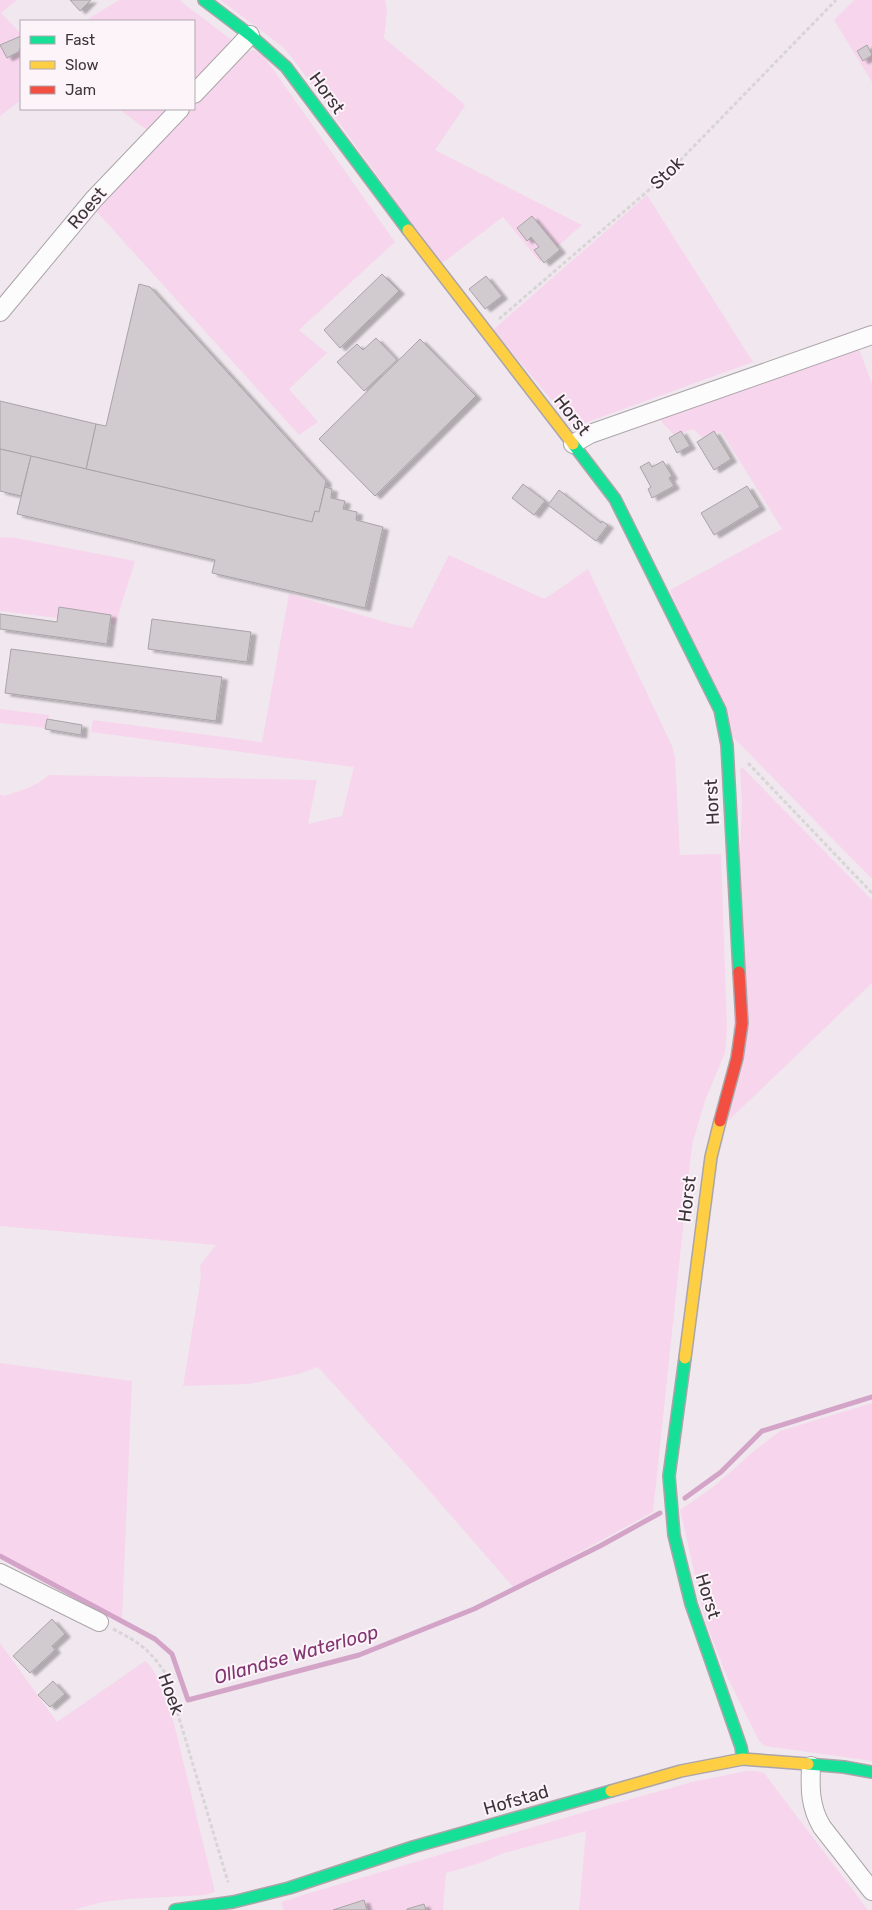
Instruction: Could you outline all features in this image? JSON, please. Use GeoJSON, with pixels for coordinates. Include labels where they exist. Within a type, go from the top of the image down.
{"type":"FeatureCollection","features":[{"type":"Feature","properties":{"kind":"street","name":"Horst"},"geometry":{"type":"LineString","coordinates":[[204,0],[250,35],[286,67],[360,168],[615,499],[720,710],[724,726],[742,1023],[738,1058],[711,1157],[669,1476],[672,1517],[678,1555],[692,1607],[741,1747],[743,1759]]}},
{"type":"Feature","properties":{"kind":"street"},"geometry":{"type":"LineString","coordinates":[[195,93],[250,35]]}},
{"type":"Feature","properties":{"kind":"street","name":"Roest"},"geometry":{"type":"LineString","coordinates":[[0,312],[94,199],[179,110]]}},
{"type":"Feature","properties":{"kind":"street"},"geometry":{"type":"LineString","coordinates":[[573,444],[590,434],[872,336]]}},
{"type":"Feature","properties":{"kind":"street"},"geometry":{"type":"LineString","coordinates":[[0,1573],[99,1622]]}},
{"type":"Feature","properties":{"kind":"street","name":"Hofstad"},"geometry":{"type":"LineString","coordinates":[[175,1910],[233,1902],[289,1888],[413,1847],[671,1774],[743,1759],[810,1766],[844,1767],[872,1772]]}},
{"type":"Feature","properties":{"kind":"street"},"geometry":{"type":"LineString","coordinates":[[810,1766],[810,1790],[812,1806],[816,1816],[822,1827],[872,1891]]}},
{"type":"Feature","properties":{"kind":"path","name":"Stok"},"geometry":{"type":"LineString","coordinates":[[485,330],[664,177],[836,0]]}},
{"type":"Feature","properties":{"kind":"path"},"geometry":{"type":"LineString","coordinates":[[748,762],[872,893]]}},
{"type":"Feature","properties":{"kind":"path","name":"Hoek"},"geometry":{"type":"LineString","coordinates":[[99,1622],[140,1643],[155,1658],[166,1674],[233,1902]]}},
{"type":"Feature","properties":{"kind":"shaded area"},"geometry":{"type":"Polygon","coordinates":[[[0,0],[17,0],[1,13],[20,33],[20,101],[0,116],[0,0]]]}},
{"type":"Feature","properties":{"kind":"shaded area"},"geometry":{"type":"Polygon","coordinates":[[[119,0],[179,0],[233,41],[195,83],[195,20],[87,20],[119,0]]]}},
{"type":"Feature","properties":{"kind":"shaded area"},"geometry":{"type":"Polygon","coordinates":[[[220,0],[385,0],[387,12],[384,38],[465,106],[435,150],[582,225],[540,262],[503,217],[441,264],[283,47],[220,0]]]}},
{"type":"Feature","properties":{"kind":"shaded area"},"geometry":{"type":"Polygon","coordinates":[[[854,0],[872,0],[872,82],[834,20],[854,0]]]}},
{"type":"Feature","properties":{"kind":"shaded area"},"geometry":{"type":"Polygon","coordinates":[[[254,50],[263,55],[395,242],[299,330],[327,353],[289,389],[318,422],[299,435],[96,211],[191,110],[195,110],[195,106],[247,52],[254,50]]]}},
{"type":"Feature","properties":{"kind":"shaded area"},"geometry":{"type":"Polygon","coordinates":[[[120,110],[169,110],[148,131],[120,110]]]}},
{"type":"Feature","properties":{"kind":"shaded area"},"geometry":{"type":"Polygon","coordinates":[[[647,195],[753,362],[582,424],[572,425],[493,330],[647,195]]]}},
{"type":"Feature","properties":{"kind":"shaded area"},"geometry":{"type":"Polygon","coordinates":[[[858,346],[872,384],[872,879],[733,737],[670,590],[782,529],[721,431],[703,438],[693,429],[675,436],[659,419],[858,346]]]}},
{"type":"Feature","properties":{"kind":"shaded area"},"geometry":{"type":"Polygon","coordinates":[[[0,537],[16,538],[135,561],[115,625],[0,611],[0,537]]]}},
{"type":"Feature","properties":{"kind":"shaded area"},"geometry":{"type":"Polygon","coordinates":[[[449,555],[542,598],[546,598],[588,569],[672,746],[675,758],[680,855],[721,854],[727,1028],[725,1053],[706,1098],[693,1141],[653,1512],[514,1588],[318,1367],[299,1374],[249,1384],[183,1386],[201,1277],[200,1265],[216,1245],[0,1226],[0,794],[3,796],[27,788],[49,775],[317,780],[308,824],[342,816],[354,767],[91,732],[93,720],[262,742],[289,594],[412,628],[449,555]]]}},
{"type":"Feature","properties":{"kind":"shaded area"},"geometry":{"type":"Polygon","coordinates":[[[0,709],[49,715],[47,728],[0,723],[0,709]]]}},
{"type":"Feature","properties":{"kind":"shaded area"},"geometry":{"type":"Polygon","coordinates":[[[743,768],[872,900],[872,983],[725,1124],[731,1091],[742,803],[740,769],[743,768]]]}},
{"type":"Feature","properties":{"kind":"shaded area"},"geometry":{"type":"Polygon","coordinates":[[[0,1363],[132,1381],[122,1619],[0,1555],[0,1363]]]}},
{"type":"Feature","properties":{"kind":"shaded area"},"geometry":{"type":"Polygon","coordinates":[[[872,1403],[872,1761],[765,1746],[759,1741],[725,1672],[706,1623],[680,1510],[713,1487],[780,1431],[872,1403]]]}},
{"type":"Feature","properties":{"kind":"shaded area"},"geometry":{"type":"Polygon","coordinates":[[[0,1643],[57,1722],[145,1661],[150,1666],[170,1707],[215,1892],[205,1895],[103,1902],[73,1910],[0,1910],[0,1643]]]}},
{"type":"Feature","properties":{"kind":"shaded area"},"geometry":{"type":"Polygon","coordinates":[[[746,1771],[764,1773],[868,1910],[579,1910],[586,1831],[501,1854],[480,1863],[446,1873],[443,1910],[284,1910],[281,1902],[588,1811],[692,1782],[746,1771]]]}},
{"type":"Feature","properties":{"kind":"building"},"geometry":{"type":"Polygon","coordinates":[[[70,0],[91,0],[80,11],[70,0]]]}},
{"type":"Feature","properties":{"kind":"building"},"geometry":{"type":"Polygon","coordinates":[[[20,36],[20,51],[7,58],[0,45],[20,36]]]}},
{"type":"Feature","properties":{"kind":"building"},"geometry":{"type":"Polygon","coordinates":[[[867,45],[872,55],[863,61],[857,51],[867,45]]]}},
{"type":"Feature","properties":{"kind":"building"},"geometry":{"type":"Polygon","coordinates":[[[532,216],[560,250],[544,263],[534,250],[539,247],[531,237],[527,241],[517,228],[532,216]]]}},
{"type":"Feature","properties":{"kind":"building"},"geometry":{"type":"Polygon","coordinates":[[[382,274],[399,291],[340,348],[324,330],[382,274]]]}},
{"type":"Feature","properties":{"kind":"building"},"geometry":{"type":"Polygon","coordinates":[[[486,276],[502,296],[485,309],[469,289],[486,276]]]}},
{"type":"Feature","properties":{"kind":"building"},"geometry":{"type":"Polygon","coordinates":[[[139,284],[150,287],[326,481],[319,512],[315,511],[312,522],[86,469],[96,424],[106,426],[139,284]]]}},
{"type":"Feature","properties":{"kind":"building"},"geometry":{"type":"Polygon","coordinates":[[[376,338],[397,360],[364,391],[337,362],[357,344],[363,350],[376,338]]]}},
{"type":"Feature","properties":{"kind":"building"},"geometry":{"type":"Polygon","coordinates":[[[420,339],[476,396],[375,496],[319,439],[420,339]]]}},
{"type":"Feature","properties":{"kind":"building"},"geometry":{"type":"Polygon","coordinates":[[[0,401],[96,424],[86,469],[0,449],[0,401]]]}},
{"type":"Feature","properties":{"kind":"building"},"geometry":{"type":"Polygon","coordinates":[[[681,431],[690,446],[677,453],[669,438],[681,431]]]}},
{"type":"Feature","properties":{"kind":"building"},"geometry":{"type":"Polygon","coordinates":[[[714,431],[731,459],[714,470],[697,442],[714,431]]]}},
{"type":"Feature","properties":{"kind":"building"},"geometry":{"type":"Polygon","coordinates":[[[0,449],[31,456],[21,496],[0,491],[0,449]]]}},
{"type":"Feature","properties":{"kind":"building"},"geometry":{"type":"Polygon","coordinates":[[[31,456],[312,522],[315,511],[319,512],[325,487],[332,489],[331,498],[345,501],[343,509],[357,512],[356,520],[383,527],[365,608],[212,573],[215,560],[17,514],[31,456]]]}},
{"type":"Feature","properties":{"kind":"building"},"geometry":{"type":"Polygon","coordinates":[[[663,461],[672,476],[669,478],[674,486],[652,498],[648,489],[651,487],[640,467],[649,462],[652,467],[663,461]]]}},
{"type":"Feature","properties":{"kind":"building"},"geometry":{"type":"Polygon","coordinates":[[[523,484],[545,501],[534,515],[512,498],[523,484]]]}},
{"type":"Feature","properties":{"kind":"building"},"geometry":{"type":"Polygon","coordinates":[[[747,486],[760,507],[714,535],[701,513],[747,486]]]}},
{"type":"Feature","properties":{"kind":"building"},"geometry":{"type":"Polygon","coordinates":[[[559,490],[601,523],[602,521],[608,525],[596,541],[548,505],[559,490]]]}},
{"type":"Feature","properties":{"kind":"building"},"geometry":{"type":"Polygon","coordinates":[[[59,607],[111,615],[107,644],[0,629],[0,614],[57,622],[59,607]]]}},
{"type":"Feature","properties":{"kind":"building"},"geometry":{"type":"Polygon","coordinates":[[[152,619],[251,632],[247,662],[148,649],[152,619]]]}},
{"type":"Feature","properties":{"kind":"building"},"geometry":{"type":"Polygon","coordinates":[[[11,649],[222,677],[216,721],[5,693],[11,649]]]}},
{"type":"Feature","properties":{"kind":"building"},"geometry":{"type":"Polygon","coordinates":[[[47,719],[82,725],[81,735],[45,729],[47,719]]]}},
{"type":"Feature","properties":{"kind":"building"},"geometry":{"type":"Polygon","coordinates":[[[52,1619],[65,1634],[52,1646],[55,1650],[30,1673],[13,1656],[52,1619]]]}},
{"type":"Feature","properties":{"kind":"building"},"geometry":{"type":"Polygon","coordinates":[[[53,1681],[65,1694],[50,1707],[38,1695],[53,1681]]]}},
{"type":"Feature","properties":{"kind":"building"},"geometry":{"type":"Polygon","coordinates":[[[364,1900],[367,1910],[333,1910],[342,1907],[364,1900]]]}},
{"type":"Feature","properties":{"kind":"building"},"geometry":{"type":"Polygon","coordinates":[[[424,1904],[426,1910],[407,1910],[407,1909],[424,1904]]]}},
{"type":"Feature","properties":{"kind":"waterway","name":"Ollandse Waterloop"},"geometry":{"type":"LineString","coordinates":[[685,1498],[721,1472],[762,1431],[872,1397]]}},
{"type":"Feature","properties":{"kind":"waterway","name":"Ollandse Waterloop"},"geometry":{"type":"LineString","coordinates":[[0,1556],[155,1639],[172,1654],[188,1700],[359,1655],[474,1609],[600,1546],[660,1513]]}},
{"type":"Feature","properties":{"kind":"traffic: fast"},"geometry":{"type":"LineString","coordinates":[[204,0],[250,35],[286,67],[408,230]]}},
{"type":"Feature","properties":{"kind":"traffic: fast"},"geometry":{"type":"LineString","coordinates":[[573,444],[615,499],[720,710],[727,745],[739,972]]}},
{"type":"Feature","properties":{"kind":"traffic: fast"},"geometry":{"type":"LineString","coordinates":[[685,1358],[669,1476],[674,1535],[691,1604],[741,1747],[743,1759]]}},
{"type":"Feature","properties":{"kind":"traffic: fast"},"geometry":{"type":"LineString","coordinates":[[808,1764],[872,1772]]}},
{"type":"Feature","properties":{"kind":"traffic: fast"},"geometry":{"type":"LineString","coordinates":[[175,1910],[233,1902],[289,1888],[413,1847],[611,1791]]}},
{"type":"Feature","properties":{"kind":"traffic: slow"},"geometry":{"type":"LineString","coordinates":[[408,230],[573,444]]}},
{"type":"Feature","properties":{"kind":"traffic: slow"},"geometry":{"type":"LineString","coordinates":[[685,1358],[711,1157],[720,1121]]}},
{"type":"Feature","properties":{"kind":"traffic: slow"},"geometry":{"type":"LineString","coordinates":[[611,1791],[681,1771],[743,1759],[808,1764]]}},
{"type":"Feature","properties":{"kind":"traffic: jam"},"geometry":{"type":"LineString","coordinates":[[720,1121],[737,1058],[742,1023],[739,972]]}}]}
